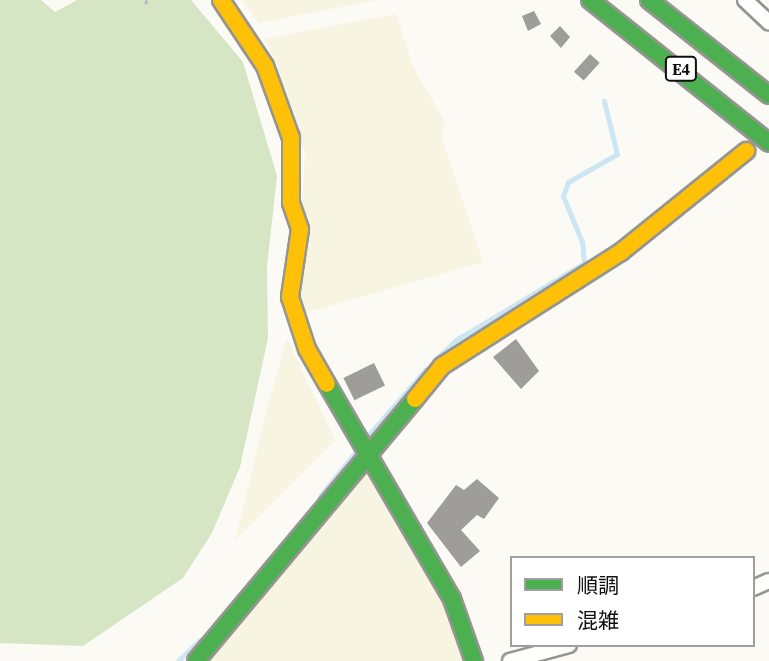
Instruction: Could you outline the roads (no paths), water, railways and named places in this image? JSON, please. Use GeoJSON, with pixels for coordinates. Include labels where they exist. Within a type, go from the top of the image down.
{"type":"FeatureCollection","features":[{"type":"Feature","properties":{"kind":"main road"},"geometry":{"type":"LineString","coordinates":[[221,0],[265,66],[291,138],[291,204],[300,229],[290,297],[307,349],[452,599],[474,661]]}},
{"type":"Feature","properties":{"kind":"main road","name":"E4"},"geometry":{"type":"LineString","coordinates":[[590,0],[769,142]]}},
{"type":"Feature","properties":{"kind":"main road","name":"E4"},"geometry":{"type":"LineString","coordinates":[[649,0],[769,95]]}},
{"type":"Feature","properties":{"kind":"main road"},"geometry":{"type":"LineString","coordinates":[[196,661],[363,449],[442,366],[621,252],[746,151]]}},
{"type":"Feature","properties":{"kind":"street"},"geometry":{"type":"LineString","coordinates":[[745,0],[769,22]]}},
{"type":"Feature","properties":{"kind":"street"},"geometry":{"type":"LineString","coordinates":[[510,661],[562,647]]}},
{"type":"Feature","properties":{"kind":"waterway"},"geometry":{"type":"LineString","coordinates":[[438,357],[456,340],[584,263],[582,242],[563,196],[568,182],[617,154],[604,101]]}},
{"type":"Feature","properties":{"kind":"waterway"},"geometry":{"type":"LineString","coordinates":[[366,438],[426,369]]}},
{"type":"Feature","properties":{"kind":"waterway"},"geometry":{"type":"LineString","coordinates":[[320,496],[358,449]]}},
{"type":"Feature","properties":{"kind":"waterway"},"geometry":{"type":"LineString","coordinates":[[178,661],[200,640]]}}]}
